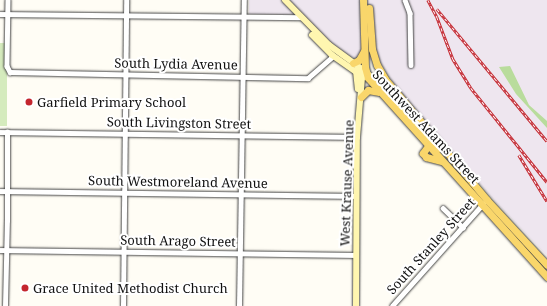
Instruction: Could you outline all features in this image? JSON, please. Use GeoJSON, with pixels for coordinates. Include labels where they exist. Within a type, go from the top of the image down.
{"type":"FeatureCollection","features":[{"type":"Feature","properties":{"kind":"main road","name":"Southwest Adams Street"},"geometry":{"type":"LineString","coordinates":[[280,0],[329,45],[388,92],[469,179],[485,203],[547,277]]}},
{"type":"Feature","properties":{"kind":"main road","name":"Southwest Adams Street"},"geometry":{"type":"LineString","coordinates":[[285,0],[333,56],[356,71],[364,73],[441,161],[547,265]]}},
{"type":"Feature","properties":{"kind":"main road"},"geometry":{"type":"LineString","coordinates":[[363,0],[364,73]]}},
{"type":"Feature","properties":{"kind":"main road"},"geometry":{"type":"LineString","coordinates":[[368,0],[371,43],[375,59],[382,73],[469,179]]}},
{"type":"Feature","properties":{"kind":"main road"},"geometry":{"type":"LineString","coordinates":[[353,63],[359,60],[364,50]]}},
{"type":"Feature","properties":{"kind":"main road"},"geometry":{"type":"LineString","coordinates":[[356,71],[358,85],[357,137]]}},
{"type":"Feature","properties":{"kind":"main road","name":"West Krause Avenue"},"geometry":{"type":"LineString","coordinates":[[356,306],[355,254],[357,137],[364,73]]}},
{"type":"Feature","properties":{"kind":"main road"},"geometry":{"type":"LineString","coordinates":[[361,97],[368,90],[381,93]]}},
{"type":"Feature","properties":{"kind":"main road"},"geometry":{"type":"LineString","coordinates":[[428,146],[439,148]]}},
{"type":"Feature","properties":{"kind":"street"},"geometry":{"type":"LineString","coordinates":[[8,0],[8,14]]}},
{"type":"Feature","properties":{"kind":"street"},"geometry":{"type":"LineString","coordinates":[[123,306],[126,0]]}},
{"type":"Feature","properties":{"kind":"street"},"geometry":{"type":"LineString","coordinates":[[239,306],[241,76],[244,0]]}},
{"type":"Feature","properties":{"kind":"street"},"geometry":{"type":"LineString","coordinates":[[405,0],[410,13],[411,65]]}},
{"type":"Feature","properties":{"kind":"street"},"geometry":{"type":"LineString","coordinates":[[0,14],[243,18],[298,17]]}},
{"type":"Feature","properties":{"kind":"street","name":"South Lydia Avenue"},"geometry":{"type":"LineString","coordinates":[[8,14],[7,66],[10,72],[309,78],[333,56]]}},
{"type":"Feature","properties":{"kind":"street","name":"South Livingston Street"},"geometry":{"type":"LineString","coordinates":[[0,132],[357,137]]}},
{"type":"Feature","properties":{"kind":"street"},"geometry":{"type":"LineString","coordinates":[[5,306],[7,132]]}},
{"type":"Feature","properties":{"kind":"street","name":"South Westmoreland Avenue"},"geometry":{"type":"LineString","coordinates":[[0,191],[356,196]]}},
{"type":"Feature","properties":{"kind":"street","name":"South Stanley Street"},"geometry":{"type":"LineString","coordinates":[[392,306],[485,203]]}},
{"type":"Feature","properties":{"kind":"street"},"geometry":{"type":"LineString","coordinates":[[443,208],[463,227]]}},
{"type":"Feature","properties":{"kind":"street","name":"South Arago Street"},"geometry":{"type":"LineString","coordinates":[[0,250],[355,254]]}},
{"type":"Feature","properties":{"kind":"shaded area"},"geometry":{"type":"Polygon","coordinates":[[[249,0],[547,0],[547,256],[493,199],[394,84],[380,62],[350,57],[326,39],[304,15],[249,14],[249,0]]]}},
{"type":"Feature","properties":{"kind":"green space"},"geometry":{"type":"Polygon","coordinates":[[[0,43],[7,43],[7,126],[0,126],[0,43]]]}},
{"type":"Feature","properties":{"kind":"green space"},"geometry":{"type":"Polygon","coordinates":[[[510,66],[529,105],[547,121],[547,128],[516,94],[499,67],[510,66]]]}},
{"type":"Feature","properties":{"kind":"railway"},"geometry":{"type":"LineString","coordinates":[[428,0],[437,17],[453,59],[471,88],[547,182]]}},
{"type":"Feature","properties":{"kind":"railway"},"geometry":{"type":"LineString","coordinates":[[437,9],[547,141]]}},
{"type":"Feature","properties":{"kind":"railway"},"geometry":{"type":"LineString","coordinates":[[519,155],[547,201]]}},
{"type":"Feature","properties":{"kind":"place","name":"Garfield Primary School"},"geometry":{"type":"Point","coordinates":[29,102]}},
{"type":"Feature","properties":{"kind":"place","name":"Grace United Methodist Church"},"geometry":{"type":"Point","coordinates":[25,288]}}]}
